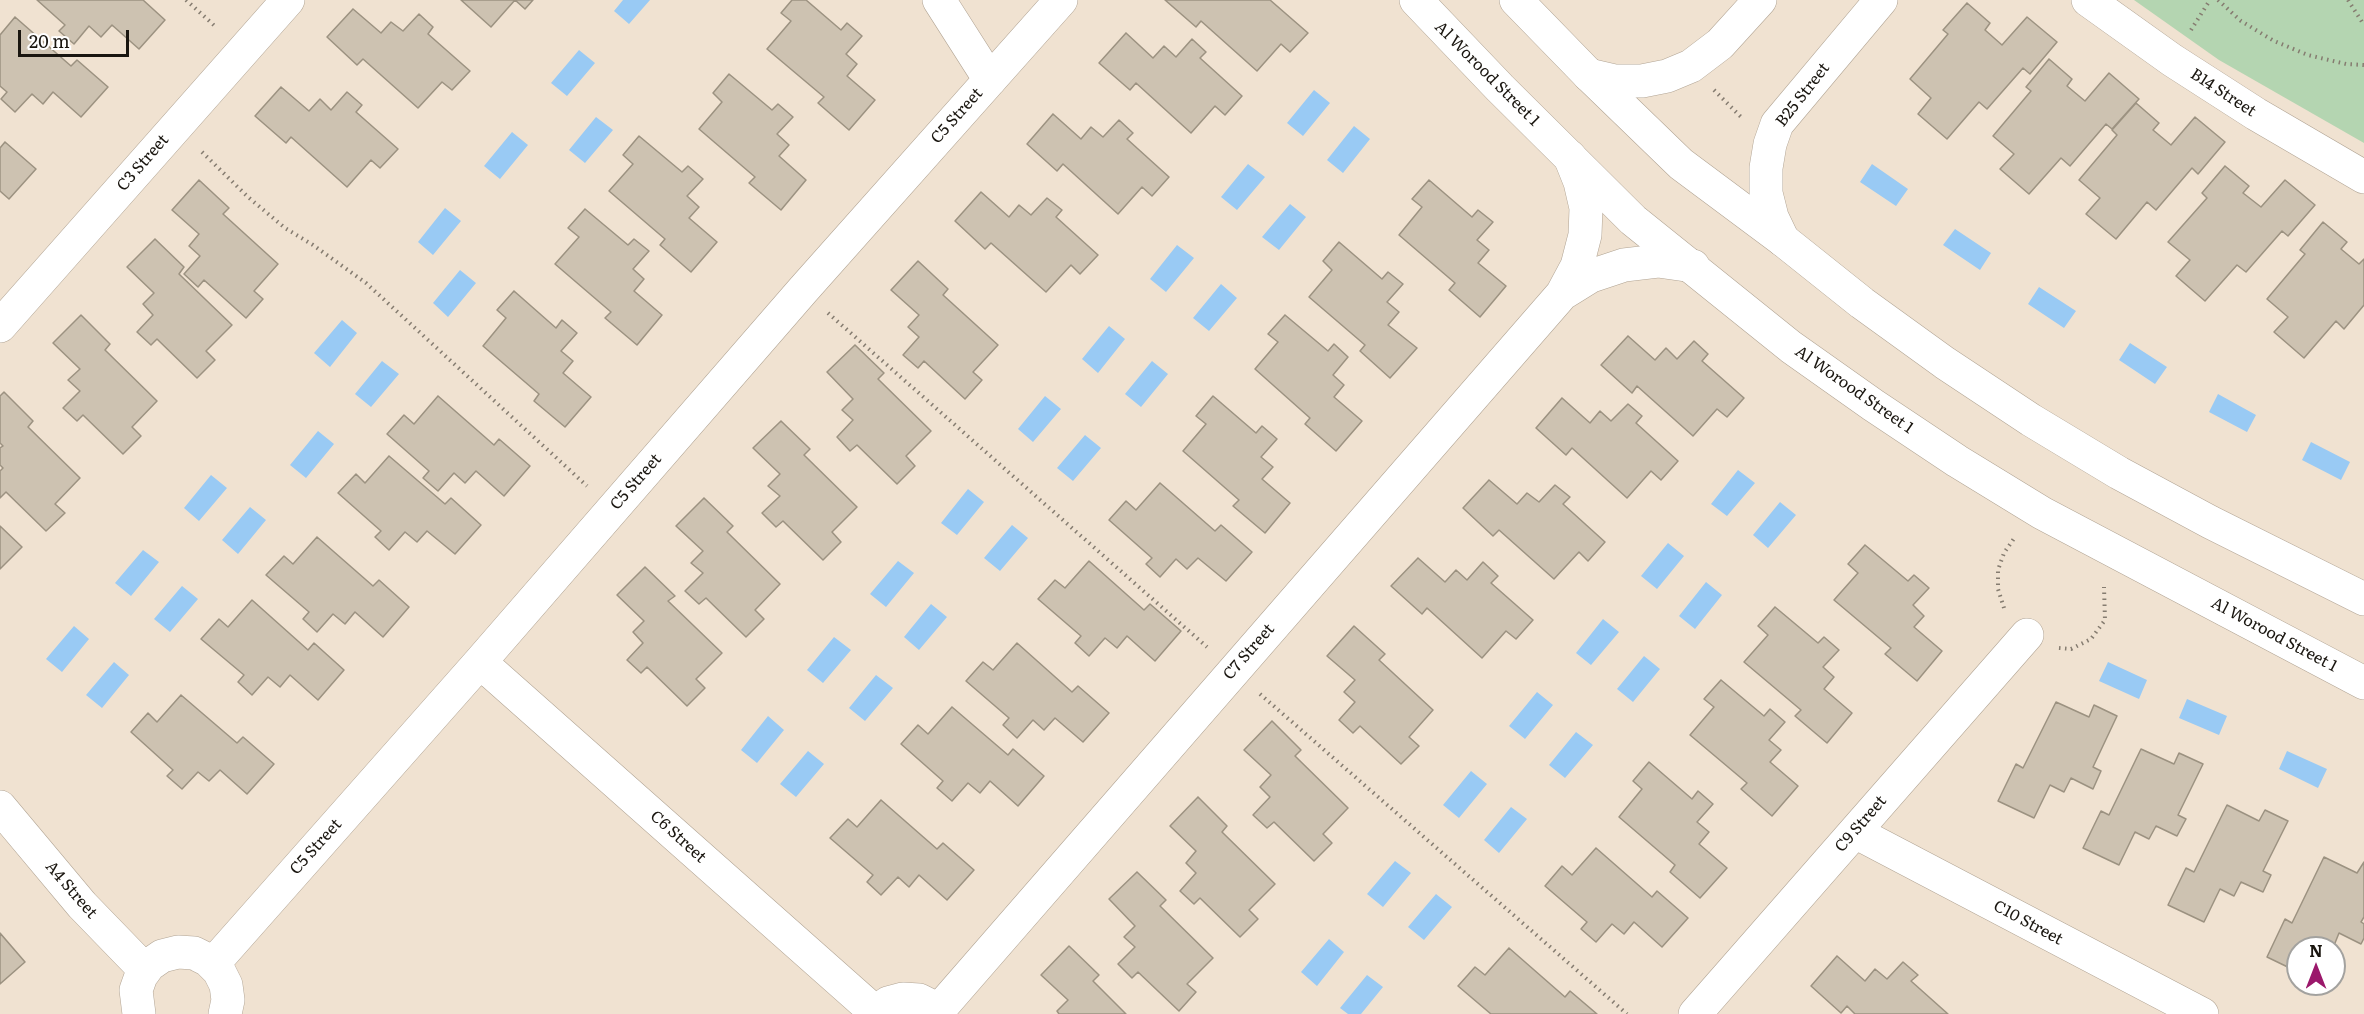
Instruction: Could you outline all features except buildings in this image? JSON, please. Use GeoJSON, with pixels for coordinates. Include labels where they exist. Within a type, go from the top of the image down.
{"type":"FeatureCollection","features":[{"type":"Feature","properties":{"kind":"street","name":"C3 Street"},"geometry":{"type":"LineString","coordinates":[[0,326],[288,0]]}},
{"type":"Feature","properties":{"kind":"street"},"geometry":{"type":"LineString","coordinates":[[939,0],[990,80]]}},
{"type":"Feature","properties":{"kind":"street","name":"C5 Street"},"geometry":{"type":"LineString","coordinates":[[213,964],[1061,0]]}},
{"type":"Feature","properties":{"kind":"street","name":"Al Worood Street 1"},"geometry":{"type":"LineString","coordinates":[[1416,0],[1633,220],[1791,347],[1957,461],[2042,513],[2364,683]]}},
{"type":"Feature","properties":{"kind":"street"},"geometry":{"type":"LineString","coordinates":[[1516,0],[1681,164],[1783,240],[1871,310],[1945,363],[2031,420],[2119,473],[2210,522],[2364,599]]}},
{"type":"Feature","properties":{"kind":"street"},"geometry":{"type":"LineString","coordinates":[[1589,75],[1615,81],[1642,81],[1667,76],[1691,66],[1720,44],[1760,0]]}},
{"type":"Feature","properties":{"kind":"street","name":"B25 Street"},"geometry":{"type":"LineString","coordinates":[[1783,240],[1772,217],[1766,193],[1766,168],[1770,144],[1777,124],[1881,0]]}},
{"type":"Feature","properties":{"kind":"street","name":"B14 Street"},"geometry":{"type":"LineString","coordinates":[[2088,0],[2172,60],[2246,108],[2364,177]]}},
{"type":"Feature","properties":{"kind":"street","name":"C7 Street"},"geometry":{"type":"LineString","coordinates":[[939,1013],[1562,294],[1577,266],[1585,235],[1586,208],[1580,182],[1570,157]]}},
{"type":"Feature","properties":{"kind":"street","name":"C7 Street"},"geometry":{"type":"LineString","coordinates":[[1562,294],[1591,276],[1624,265],[1658,261],[1692,266]]}},
{"type":"Feature","properties":{"kind":"street","name":"C9 Street"},"geometry":{"type":"LineString","coordinates":[[1695,1014],[2027,635]]}},
{"type":"Feature","properties":{"kind":"street","name":"C6 Street"},"geometry":{"type":"LineString","coordinates":[[480,662],[874,1013]]}},
{"type":"Feature","properties":{"kind":"street","name":"A4 Street"},"geometry":{"type":"LineString","coordinates":[[0,807],[82,905],[145,970]]}},
{"type":"Feature","properties":{"kind":"street","name":"C10 Street"},"geometry":{"type":"LineString","coordinates":[[1854,832],[2202,1014]]}},
{"type":"Feature","properties":{"kind":"street"},"geometry":{"type":"LineString","coordinates":[[139,1014],[136,990],[145,970],[162,956],[178,952],[194,953],[213,964],[219,971],[226,985],[228,1000],[225,1014]]}},
{"type":"Feature","properties":{"kind":"street"},"geometry":{"type":"LineString","coordinates":[[874,1013],[888,1003],[903,999],[919,1000],[939,1013]]}},
{"type":"Feature","properties":{"kind":"path"},"geometry":{"type":"LineString","coordinates":[[2218,0],[2241,21],[2274,41],[2308,55],[2346,64],[2364,65]]}},
{"type":"Feature","properties":{"kind":"path"},"geometry":{"type":"LineString","coordinates":[[2348,0],[2364,25]]}},
{"type":"Feature","properties":{"kind":"path"},"geometry":{"type":"LineString","coordinates":[[175,126],[266,213],[366,283],[613,509]]}},
{"type":"Feature","properties":{"kind":"path"},"geometry":{"type":"LineString","coordinates":[[2042,513],[2014,537],[2004,553],[1998,570],[1998,589],[2003,607],[2013,622],[2027,635],[2047,646],[2071,649],[2091,639],[2105,620],[2101,544]]}},
{"type":"Feature","properties":{"kind":"green space"},"geometry":{"type":"Polygon","coordinates":[[[2134,0],[2364,0],[2364,143],[2219,60],[2134,0]]]}},
{"type":"Feature","properties":{"kind":"water"},"geometry":{"type":"Polygon","coordinates":[[[623,0],[650,0],[629,24],[614,11],[623,0]]]}},
{"type":"Feature","properties":{"kind":"water"},"geometry":{"type":"Polygon","coordinates":[[[579,50],[595,63],[567,96],[551,83],[579,50]]]}},
{"type":"Feature","properties":{"kind":"water"},"geometry":{"type":"Polygon","coordinates":[[[1314,90],[1330,103],[1303,136],[1287,123],[1314,90]]]}},
{"type":"Feature","properties":{"kind":"water"},"geometry":{"type":"Polygon","coordinates":[[[596,117],[613,130],[585,163],[569,150],[596,117]]]}},
{"type":"Feature","properties":{"kind":"water"},"geometry":{"type":"Polygon","coordinates":[[[1354,126],[1370,139],[1343,173],[1327,160],[1354,126]]]}},
{"type":"Feature","properties":{"kind":"water"},"geometry":{"type":"Polygon","coordinates":[[[512,132],[528,145],[500,179],[484,166],[512,132]]]}},
{"type":"Feature","properties":{"kind":"water"},"geometry":{"type":"Polygon","coordinates":[[[1248,164],[1265,177],[1237,210],[1221,197],[1248,164]]]}},
{"type":"Feature","properties":{"kind":"water"},"geometry":{"type":"Polygon","coordinates":[[[1872,164],[1908,189],[1896,206],[1860,182],[1872,164]]]}},
{"type":"Feature","properties":{"kind":"water"},"geometry":{"type":"Polygon","coordinates":[[[1290,204],[1306,217],[1279,250],[1262,237],[1290,204]]]}},
{"type":"Feature","properties":{"kind":"water"},"geometry":{"type":"Polygon","coordinates":[[[445,208],[461,221],[433,255],[418,242],[445,208]]]}},
{"type":"Feature","properties":{"kind":"water"},"geometry":{"type":"Polygon","coordinates":[[[1955,229],[1991,253],[1980,270],[1943,245],[1955,229]]]}},
{"type":"Feature","properties":{"kind":"water"},"geometry":{"type":"Polygon","coordinates":[[[1177,245],[1194,258],[1166,292],[1150,279],[1177,245]]]}},
{"type":"Feature","properties":{"kind":"water"},"geometry":{"type":"Polygon","coordinates":[[[460,270],[476,283],[448,317],[433,303],[460,270]]]}},
{"type":"Feature","properties":{"kind":"water"},"geometry":{"type":"Polygon","coordinates":[[[1221,284],[1237,298],[1209,331],[1193,318],[1221,284]]]}},
{"type":"Feature","properties":{"kind":"water"},"geometry":{"type":"Polygon","coordinates":[[[2039,287],[2076,311],[2064,328],[2028,304],[2039,287]]]}},
{"type":"Feature","properties":{"kind":"water"},"geometry":{"type":"Polygon","coordinates":[[[342,320],[357,333],[330,367],[314,353],[342,320]]]}},
{"type":"Feature","properties":{"kind":"water"},"geometry":{"type":"Polygon","coordinates":[[[1109,326],[1125,339],[1098,373],[1082,359],[1109,326]]]}},
{"type":"Feature","properties":{"kind":"water"},"geometry":{"type":"Polygon","coordinates":[[[2130,343],[2167,367],[2155,384],[2119,360],[2130,343]]]}},
{"type":"Feature","properties":{"kind":"water"},"geometry":{"type":"Polygon","coordinates":[[[382,361],[399,374],[371,407],[355,394],[382,361]]]}},
{"type":"Feature","properties":{"kind":"water"},"geometry":{"type":"Polygon","coordinates":[[[1152,361],[1168,374],[1141,407],[1125,394],[1152,361]]]}},
{"type":"Feature","properties":{"kind":"water"},"geometry":{"type":"Polygon","coordinates":[[[2218,394],[2256,415],[2247,432],[2209,412],[2218,394]]]}},
{"type":"Feature","properties":{"kind":"water"},"geometry":{"type":"Polygon","coordinates":[[[1045,396],[1061,409],[1033,442],[1018,429],[1045,396]]]}},
{"type":"Feature","properties":{"kind":"water"},"geometry":{"type":"Polygon","coordinates":[[[318,431],[334,444],[306,478],[290,465],[318,431]]]}},
{"type":"Feature","properties":{"kind":"water"},"geometry":{"type":"Polygon","coordinates":[[[1085,435],[1101,448],[1073,481],[1057,468],[1085,435]]]}},
{"type":"Feature","properties":{"kind":"water"},"geometry":{"type":"Polygon","coordinates":[[[2311,442],[2350,462],[2341,480],[2302,460],[2311,442]]]}},
{"type":"Feature","properties":{"kind":"water"},"geometry":{"type":"Polygon","coordinates":[[[1738,470],[1755,483],[1727,516],[1711,504],[1738,470]]]}},
{"type":"Feature","properties":{"kind":"water"},"geometry":{"type":"Polygon","coordinates":[[[211,475],[227,488],[199,521],[184,508],[211,475]]]}},
{"type":"Feature","properties":{"kind":"water"},"geometry":{"type":"Polygon","coordinates":[[[968,489],[984,502],[957,535],[941,523],[968,489]]]}},
{"type":"Feature","properties":{"kind":"water"},"geometry":{"type":"Polygon","coordinates":[[[1780,502],[1796,515],[1768,548],[1753,535],[1780,502]]]}},
{"type":"Feature","properties":{"kind":"water"},"geometry":{"type":"Polygon","coordinates":[[[250,507],[266,520],[238,554],[222,540],[250,507]]]}},
{"type":"Feature","properties":{"kind":"water"},"geometry":{"type":"Polygon","coordinates":[[[1012,525],[1028,538],[1000,571],[984,558],[1012,525]]]}},
{"type":"Feature","properties":{"kind":"water"},"geometry":{"type":"Polygon","coordinates":[[[1668,543],[1684,556],[1657,589],[1641,576],[1668,543]]]}},
{"type":"Feature","properties":{"kind":"water"},"geometry":{"type":"Polygon","coordinates":[[[143,550],[159,562],[131,596],[115,583],[143,550]]]}},
{"type":"Feature","properties":{"kind":"water"},"geometry":{"type":"Polygon","coordinates":[[[898,561],[914,573],[886,607],[870,594],[898,561]]]}},
{"type":"Feature","properties":{"kind":"water"},"geometry":{"type":"Polygon","coordinates":[[[1706,582],[1722,595],[1695,629],[1679,616],[1706,582]]]}},
{"type":"Feature","properties":{"kind":"water"},"geometry":{"type":"Polygon","coordinates":[[[182,586],[198,599],[170,632],[154,619],[182,586]]]}},
{"type":"Feature","properties":{"kind":"water"},"geometry":{"type":"Polygon","coordinates":[[[931,604],[947,617],[919,650],[904,637],[931,604]]]}},
{"type":"Feature","properties":{"kind":"water"},"geometry":{"type":"Polygon","coordinates":[[[1603,619],[1619,632],[1591,665],[1576,653],[1603,619]]]}},
{"type":"Feature","properties":{"kind":"water"},"geometry":{"type":"Polygon","coordinates":[[[74,626],[89,639],[62,672],[46,659],[74,626]]]}},
{"type":"Feature","properties":{"kind":"water"},"geometry":{"type":"Polygon","coordinates":[[[834,637],[851,650],[823,683],[807,670],[834,637]]]}},
{"type":"Feature","properties":{"kind":"water"},"geometry":{"type":"Polygon","coordinates":[[[1644,656],[1660,669],[1633,702],[1617,689],[1644,656]]]}},
{"type":"Feature","properties":{"kind":"water"},"geometry":{"type":"Polygon","coordinates":[[[114,662],[129,675],[102,708],[86,695],[114,662]]]}},
{"type":"Feature","properties":{"kind":"water"},"geometry":{"type":"Polygon","coordinates":[[[2108,662],[2147,680],[2139,699],[2099,681],[2108,662]]]}},
{"type":"Feature","properties":{"kind":"water"},"geometry":{"type":"Polygon","coordinates":[[[876,675],[893,688],[865,721],[849,708],[876,675]]]}},
{"type":"Feature","properties":{"kind":"water"},"geometry":{"type":"Polygon","coordinates":[[[1537,692],[1553,705],[1525,739],[1509,726],[1537,692]]]}},
{"type":"Feature","properties":{"kind":"water"},"geometry":{"type":"Polygon","coordinates":[[[2187,699],[2227,716],[2219,735],[2179,718],[2187,699]]]}},
{"type":"Feature","properties":{"kind":"water"},"geometry":{"type":"Polygon","coordinates":[[[768,716],[784,730],[757,763],[741,750],[768,716]]]}},
{"type":"Feature","properties":{"kind":"water"},"geometry":{"type":"Polygon","coordinates":[[[1576,732],[1593,745],[1565,778],[1549,765],[1576,732]]]}},
{"type":"Feature","properties":{"kind":"water"},"geometry":{"type":"Polygon","coordinates":[[[808,751],[824,764],[796,797],[780,784],[808,751]]]}},
{"type":"Feature","properties":{"kind":"water"},"geometry":{"type":"Polygon","coordinates":[[[2287,751],[2327,769],[2318,788],[2279,769],[2287,751]]]}},
{"type":"Feature","properties":{"kind":"water"},"geometry":{"type":"Polygon","coordinates":[[[1471,771],[1487,784],[1459,818],[1443,805],[1471,771]]]}},
{"type":"Feature","properties":{"kind":"water"},"geometry":{"type":"Polygon","coordinates":[[[1511,807],[1527,819],[1499,853],[1484,840],[1511,807]]]}},
{"type":"Feature","properties":{"kind":"water"},"geometry":{"type":"Polygon","coordinates":[[[1395,861],[1411,873],[1383,907],[1367,894],[1395,861]]]}},
{"type":"Feature","properties":{"kind":"water"},"geometry":{"type":"Polygon","coordinates":[[[1436,894],[1452,907],[1424,940],[1408,927],[1436,894]]]}},
{"type":"Feature","properties":{"kind":"water"},"geometry":{"type":"Polygon","coordinates":[[[1329,939],[1344,952],[1317,986],[1301,972],[1329,939]]]}},
{"type":"Feature","properties":{"kind":"water"},"geometry":{"type":"Polygon","coordinates":[[[1367,975],[1383,987],[1361,1014],[1348,1014],[1340,1008],[1367,975]]]}}]}
